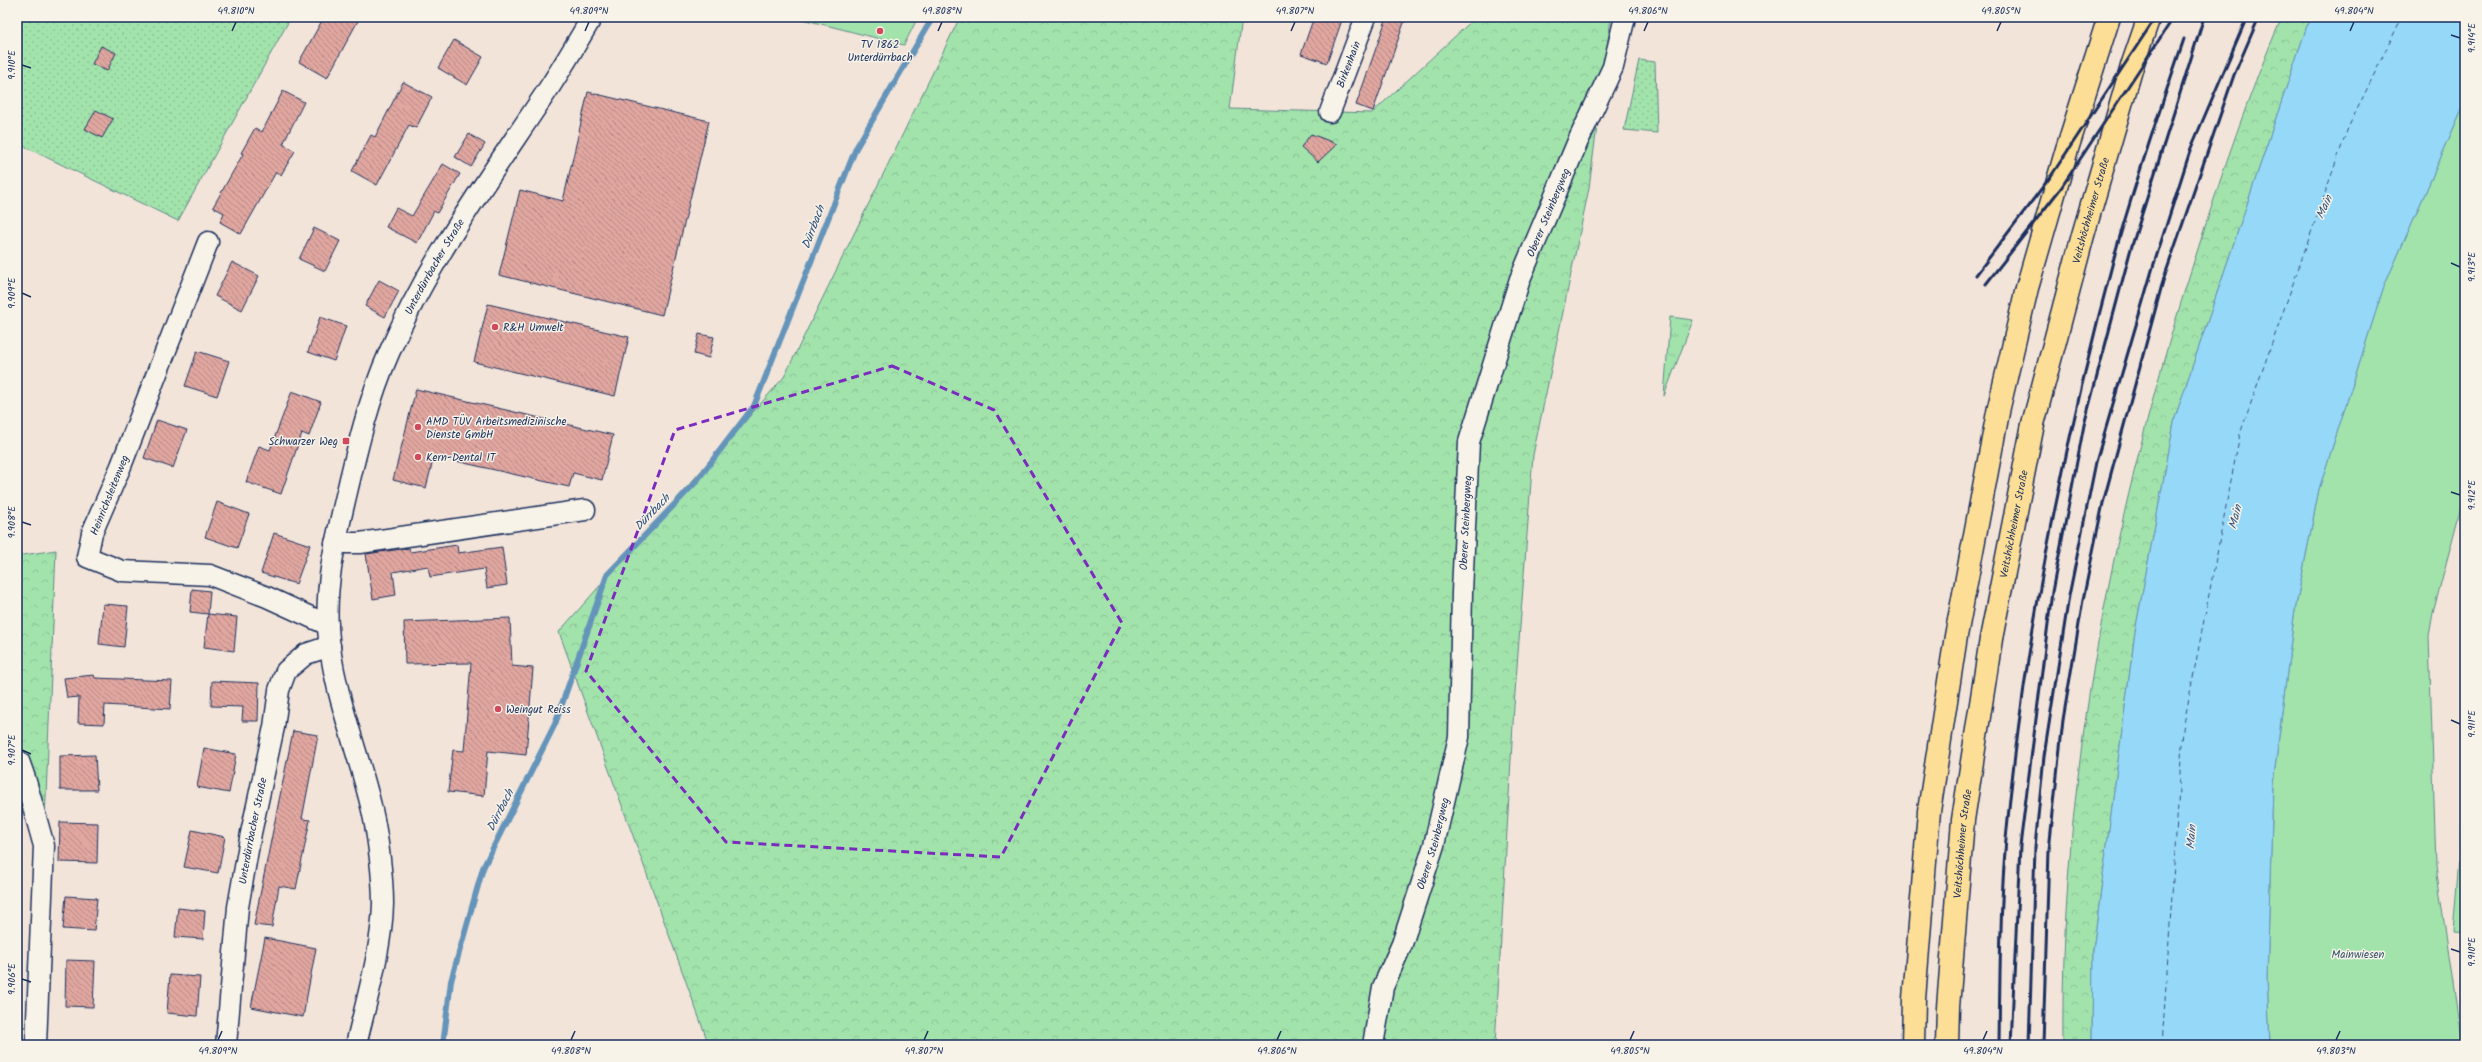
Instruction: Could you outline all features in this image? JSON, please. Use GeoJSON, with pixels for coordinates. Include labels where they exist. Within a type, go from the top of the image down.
{"type":"FeatureCollection","features":[{"type":"Feature","properties":{"kind":"highway"},"geometry":{"type":"LineString","coordinates":[[1913,1045],[1914,999],[1929,811],[1956,636],[1996,422],[2027,288],[2067,149],[2109,17]]}},
{"type":"Feature","properties":{"kind":"highway","name":"Veitshöchheimer Straße"},"geometry":{"type":"LineString","coordinates":[[1947,1045],[1948,1007],[1963,820],[1991,639],[2033,424],[2083,235],[2149,17]]}},
{"type":"Feature","properties":{"kind":"street","name":"Unterdürrbacher Straße"},"geometry":{"type":"LineString","coordinates":[[356,1045],[373,972],[383,904],[373,811],[333,669],[328,625],[329,583],[335,543],[354,462],[388,354],[451,236],[550,86],[592,17]]}},
{"type":"Feature","properties":{"kind":"street","name":"Birkenhain"},"geometry":{"type":"LineString","coordinates":[[1330,112],[1366,17]]}},
{"type":"Feature","properties":{"kind":"street","name":"Oberer Steinbergweg"},"geometry":{"type":"LineString","coordinates":[[1373,1045],[1383,986],[1402,944],[1434,845],[1459,737],[1462,592],[1469,442],[1520,279],[1578,141],[1613,67],[1625,17]]}},
{"type":"Feature","properties":{"kind":"street","name":"Heinrichsleitenweg"},"geometry":{"type":"LineString","coordinates":[[208,242],[121,466],[92,532],[87,557],[122,571],[210,575],[267,597],[328,625]]}},
{"type":"Feature","properties":{"kind":"street"},"geometry":{"type":"LineString","coordinates":[[335,543],[360,543],[585,510]]}},
{"type":"Feature","properties":{"kind":"street","name":"Unterdürrbacher Straße"},"geometry":{"type":"LineString","coordinates":[[226,1045],[238,908],[250,833],[274,727],[279,690],[286,671],[306,654],[330,646]]}},
{"type":"Feature","properties":{"kind":"street"},"geometry":{"type":"LineString","coordinates":[[19,761],[44,846],[36,1045]]}},
{"type":"Feature","properties":{"kind":"highlighted area"},"geometry":{"type":"Polygon","coordinates":[[[892,366],[994,410],[1122,623],[1001,857],[726,842],[586,671],[675,430],[892,366]]]}},
{"type":"Feature","properties":{"kind":"green space"},"geometry":{"type":"Polygon","coordinates":[[[17,17],[291,17],[178,221],[17,143],[17,17]]]}},
{"type":"Feature","properties":{"kind":"green space","name":"TV 1862 Unterdürrbach"},"geometry":{"type":"Polygon","coordinates":[[[794,17],[918,17],[904,45],[794,17]]]}},
{"type":"Feature","properties":{"kind":"green space"},"geometry":{"type":"Polygon","coordinates":[[[960,17],[1242,17],[1230,109],[1372,113],[1476,17],[1611,17],[1589,188],[1533,455],[1514,706],[1495,1045],[709,1045],[559,632],[784,377],[960,17]]]}},
{"type":"Feature","properties":{"kind":"green space"},"geometry":{"type":"Polygon","coordinates":[[[2282,17],[2310,17],[2175,418],[2135,632],[2093,951],[2092,1045],[2063,1045],[2064,944],[2071,843],[2082,743],[2098,643],[2117,544],[2167,348],[2197,252],[2236,133],[2282,17]]]}},
{"type":"Feature","properties":{"kind":"green space"},"geometry":{"type":"Polygon","coordinates":[[[1639,60],[1655,62],[1657,133],[1624,130],[1639,60]]]}},
{"type":"Feature","properties":{"kind":"green space","name":"Mainwiesen"},"geometry":{"type":"Polygon","coordinates":[[[2465,102],[2465,492],[2433,613],[2429,636],[2436,867],[2462,1045],[2270,1045],[2267,979],[2273,784],[2294,616],[2319,489],[2383,289],[2465,102]]]}},
{"type":"Feature","properties":{"kind":"green space"},"geometry":{"type":"Polygon","coordinates":[[[1670,317],[1693,320],[1664,396],[1670,317]]]}},
{"type":"Feature","properties":{"kind":"green space"},"geometry":{"type":"Polygon","coordinates":[[[56,550],[44,846],[17,761],[17,556],[56,550]]]}},
{"type":"Feature","properties":{"kind":"green space"},"geometry":{"type":"Polygon","coordinates":[[[2465,784],[2465,934],[2453,933],[2465,784]]]}},
{"type":"Feature","properties":{"kind":"water","name":"Main"},"geometry":{"type":"Polygon","coordinates":[[[2310,17],[2465,17],[2465,102],[2383,289],[2319,489],[2294,616],[2273,784],[2267,979],[2270,1045],[2092,1045],[2093,951],[2135,632],[2175,418],[2310,17]]]}},
{"type":"Feature","properties":{"kind":"building"},"geometry":{"type":"Polygon","coordinates":[[[324,17],[360,17],[327,78],[299,62],[324,17]]]}},
{"type":"Feature","properties":{"kind":"building"},"geometry":{"type":"Polygon","coordinates":[[[1314,17],[1343,17],[1327,63],[1301,54],[1314,17]]]}},
{"type":"Feature","properties":{"kind":"building"},"geometry":{"type":"Polygon","coordinates":[[[1387,17],[1406,17],[1373,111],[1356,105],[1387,17]]]}},
{"type":"Feature","properties":{"kind":"building"},"geometry":{"type":"Polygon","coordinates":[[[454,40],[483,57],[467,85],[438,68],[454,40]]]}},
{"type":"Feature","properties":{"kind":"building"},"geometry":{"type":"Polygon","coordinates":[[[101,46],[116,53],[107,71],[92,64],[101,46]]]}},
{"type":"Feature","properties":{"kind":"building"},"geometry":{"type":"Polygon","coordinates":[[[403,82],[432,97],[416,128],[409,125],[377,185],[352,171],[371,135],[375,137],[403,82]]]}},
{"type":"Feature","properties":{"kind":"building"},"geometry":{"type":"Polygon","coordinates":[[[283,91],[304,102],[283,144],[295,151],[281,175],[276,172],[241,234],[220,222],[224,213],[213,207],[243,154],[241,153],[255,128],[262,132],[283,91]]]}},
{"type":"Feature","properties":{"kind":"building"},"geometry":{"type":"Polygon","coordinates":[[[588,92],[709,121],[662,315],[499,275],[520,190],[563,201],[588,92]]]}},
{"type":"Feature","properties":{"kind":"building"},"geometry":{"type":"Polygon","coordinates":[[[96,110],[113,119],[102,138],[85,129],[96,110]]]}},
{"type":"Feature","properties":{"kind":"building"},"geometry":{"type":"Polygon","coordinates":[[[469,134],[485,144],[471,167],[455,157],[469,134]]]}},
{"type":"Feature","properties":{"kind":"building"},"geometry":{"type":"Polygon","coordinates":[[[1311,134],[1337,144],[1318,162],[1301,147],[1311,134]]]}},
{"type":"Feature","properties":{"kind":"building"},"geometry":{"type":"Polygon","coordinates":[[[443,164],[460,174],[437,213],[434,211],[417,243],[386,227],[396,208],[412,216],[443,164]]]}},
{"type":"Feature","properties":{"kind":"building"},"geometry":{"type":"Polygon","coordinates":[[[314,228],[340,241],[325,271],[299,259],[314,228]]]}},
{"type":"Feature","properties":{"kind":"building"},"geometry":{"type":"Polygon","coordinates":[[[232,262],[259,276],[242,310],[215,296],[232,262]]]}},
{"type":"Feature","properties":{"kind":"building"},"geometry":{"type":"Polygon","coordinates":[[[379,280],[399,291],[385,317],[365,306],[379,280]]]}},
{"type":"Feature","properties":{"kind":"building"},"geometry":{"type":"Polygon","coordinates":[[[488,304],[629,337],[615,396],[474,362],[488,304]]]}},
{"type":"Feature","properties":{"kind":"building"},"geometry":{"type":"Polygon","coordinates":[[[320,317],[346,326],[334,361],[308,352],[320,317]]]}},
{"type":"Feature","properties":{"kind":"building"},"geometry":{"type":"Polygon","coordinates":[[[699,334],[714,337],[709,358],[694,354],[699,334]]]}},
{"type":"Feature","properties":{"kind":"building"},"geometry":{"type":"Polygon","coordinates":[[[197,351],[229,361],[217,396],[185,386],[197,351]]]}},
{"type":"Feature","properties":{"kind":"building"},"geometry":{"type":"Polygon","coordinates":[[[416,389],[613,435],[602,480],[573,473],[569,487],[434,456],[426,488],[393,480],[416,389]]]}},
{"type":"Feature","properties":{"kind":"building"},"geometry":{"type":"Polygon","coordinates":[[[292,391],[321,402],[309,436],[302,433],[281,494],[246,482],[259,446],[270,450],[292,391]]]}},
{"type":"Feature","properties":{"kind":"building"},"geometry":{"type":"Polygon","coordinates":[[[157,420],[187,430],[173,468],[144,458],[157,420]]]}},
{"type":"Feature","properties":{"kind":"building"},"geometry":{"type":"Polygon","coordinates":[[[217,502],[249,514],[237,548],[205,537],[217,502]]]}},
{"type":"Feature","properties":{"kind":"building"},"geometry":{"type":"Polygon","coordinates":[[[274,533],[310,545],[296,584],[261,573],[274,533]]]}},
{"type":"Feature","properties":{"kind":"building"},"geometry":{"type":"Polygon","coordinates":[[[457,545],[458,553],[502,547],[507,585],[487,588],[484,569],[430,577],[428,566],[393,572],[396,595],[373,599],[366,554],[409,548],[410,552],[457,545]]]}},
{"type":"Feature","properties":{"kind":"building"},"geometry":{"type":"Polygon","coordinates":[[[192,589],[210,591],[208,614],[190,612],[192,589]]]}},
{"type":"Feature","properties":{"kind":"building"},"geometry":{"type":"Polygon","coordinates":[[[103,604],[128,606],[124,647],[99,644],[103,604]]]}},
{"type":"Feature","properties":{"kind":"building"},"geometry":{"type":"Polygon","coordinates":[[[208,614],[237,617],[234,651],[204,647],[208,614]]]}},
{"type":"Feature","properties":{"kind":"building"},"geometry":{"type":"Polygon","coordinates":[[[510,618],[512,666],[533,668],[526,755],[488,751],[484,796],[448,792],[453,750],[464,751],[471,663],[405,664],[404,622],[510,618]]]}},
{"type":"Feature","properties":{"kind":"building"},"geometry":{"type":"Polygon","coordinates":[[[94,675],[95,678],[172,681],[170,709],[105,705],[104,724],[78,723],[79,697],[67,698],[64,678],[94,675]]]}},
{"type":"Feature","properties":{"kind":"building"},"geometry":{"type":"Polygon","coordinates":[[[212,681],[259,683],[258,721],[242,721],[243,707],[211,706],[212,681]]]}},
{"type":"Feature","properties":{"kind":"building"},"geometry":{"type":"Polygon","coordinates":[[[293,731],[318,735],[302,819],[310,820],[296,889],[279,886],[272,927],[254,925],[293,731]]]}},
{"type":"Feature","properties":{"kind":"building"},"geometry":{"type":"Polygon","coordinates":[[[204,748],[236,754],[229,793],[197,787],[204,748]]]}},
{"type":"Feature","properties":{"kind":"building"},"geometry":{"type":"Polygon","coordinates":[[[95,755],[97,790],[60,790],[60,756],[95,755]]]}},
{"type":"Feature","properties":{"kind":"building"},"geometry":{"type":"Polygon","coordinates":[[[60,822],[98,823],[97,863],[59,862],[60,822]]]}},
{"type":"Feature","properties":{"kind":"building"},"geometry":{"type":"Polygon","coordinates":[[[192,830],[225,837],[218,873],[184,867],[192,830]]]}},
{"type":"Feature","properties":{"kind":"building"},"geometry":{"type":"Polygon","coordinates":[[[66,896],[97,898],[94,931],[63,929],[66,896]]]}},
{"type":"Feature","properties":{"kind":"building"},"geometry":{"type":"Polygon","coordinates":[[[178,908],[205,911],[203,939],[175,937],[178,908]]]}},
{"type":"Feature","properties":{"kind":"building"},"geometry":{"type":"Polygon","coordinates":[[[265,938],[316,948],[303,1017],[251,1007],[265,938]]]}},
{"type":"Feature","properties":{"kind":"building"},"geometry":{"type":"Polygon","coordinates":[[[66,960],[95,961],[93,1007],[65,1006],[66,960]]]}},
{"type":"Feature","properties":{"kind":"building"},"geometry":{"type":"Polygon","coordinates":[[[170,975],[200,977],[197,1016],[167,1013],[170,975]]]}},
{"type":"Feature","properties":{"kind":"waterway","name":"Dürrbach"},"geometry":{"type":"LineString","coordinates":[[443,1045],[451,981],[483,868],[555,724],[607,575],[695,483],[754,406],[856,148],[933,17]]}},
{"type":"Feature","properties":{"kind":"ferry route"},"geometry":{"type":"LineString","coordinates":[[2162,1045],[2183,729],[2240,434],[2348,128],[2402,17]]}},
{"type":"Feature","properties":{"kind":"railway"},"geometry":{"type":"LineString","coordinates":[[1976,275],[2051,176],[2156,17]]}},
{"type":"Feature","properties":{"kind":"railway"},"geometry":{"type":"LineString","coordinates":[[1986,284],[2061,188],[2174,17]]}},
{"type":"Feature","properties":{"kind":"railway"},"geometry":{"type":"LineString","coordinates":[[2011,1045],[2020,846],[2052,592],[2084,425],[2130,252],[2204,17]]}},
{"type":"Feature","properties":{"kind":"railway"},"geometry":{"type":"LineString","coordinates":[[2029,1045],[2035,847],[2044,756],[2069,596],[2096,462],[2153,267],[2191,148],[2247,17]]}},
{"type":"Feature","properties":{"kind":"railway"},"geometry":{"type":"LineString","coordinates":[[2043,1045],[2049,850],[2063,720],[2083,600],[2103,503],[2163,281],[2234,75],[2259,17]]}},
{"type":"Feature","properties":{"kind":"railway"},"geometry":{"type":"LineString","coordinates":[[1999,1045],[2001,916],[2006,839],[2023,690],[2048,542],[2079,395],[2116,250],[2140,170],[2184,39]]}},
{"type":"Feature","properties":{"kind":"place","name":"TV 1862 Unterdürrbach"},"geometry":{"type":"Point","coordinates":[880,31]}},
{"type":"Feature","properties":{"kind":"place","name":"R&H Umwelt"},"geometry":{"type":"Point","coordinates":[495,327]}},
{"type":"Feature","properties":{"kind":"place","name":"AMD TÜV Arbeitsmedizinische Dienste GmbH"},"geometry":{"type":"Point","coordinates":[418,427]}},
{"type":"Feature","properties":{"kind":"place","name":"Schwarzer Weg"},"geometry":{"type":"Point","coordinates":[346,441]}},
{"type":"Feature","properties":{"kind":"place","name":"Kern-Dental IT"},"geometry":{"type":"Point","coordinates":[418,457]}},
{"type":"Feature","properties":{"kind":"place","name":"Weingut Reiss"},"geometry":{"type":"Point","coordinates":[498,709]}}]}
